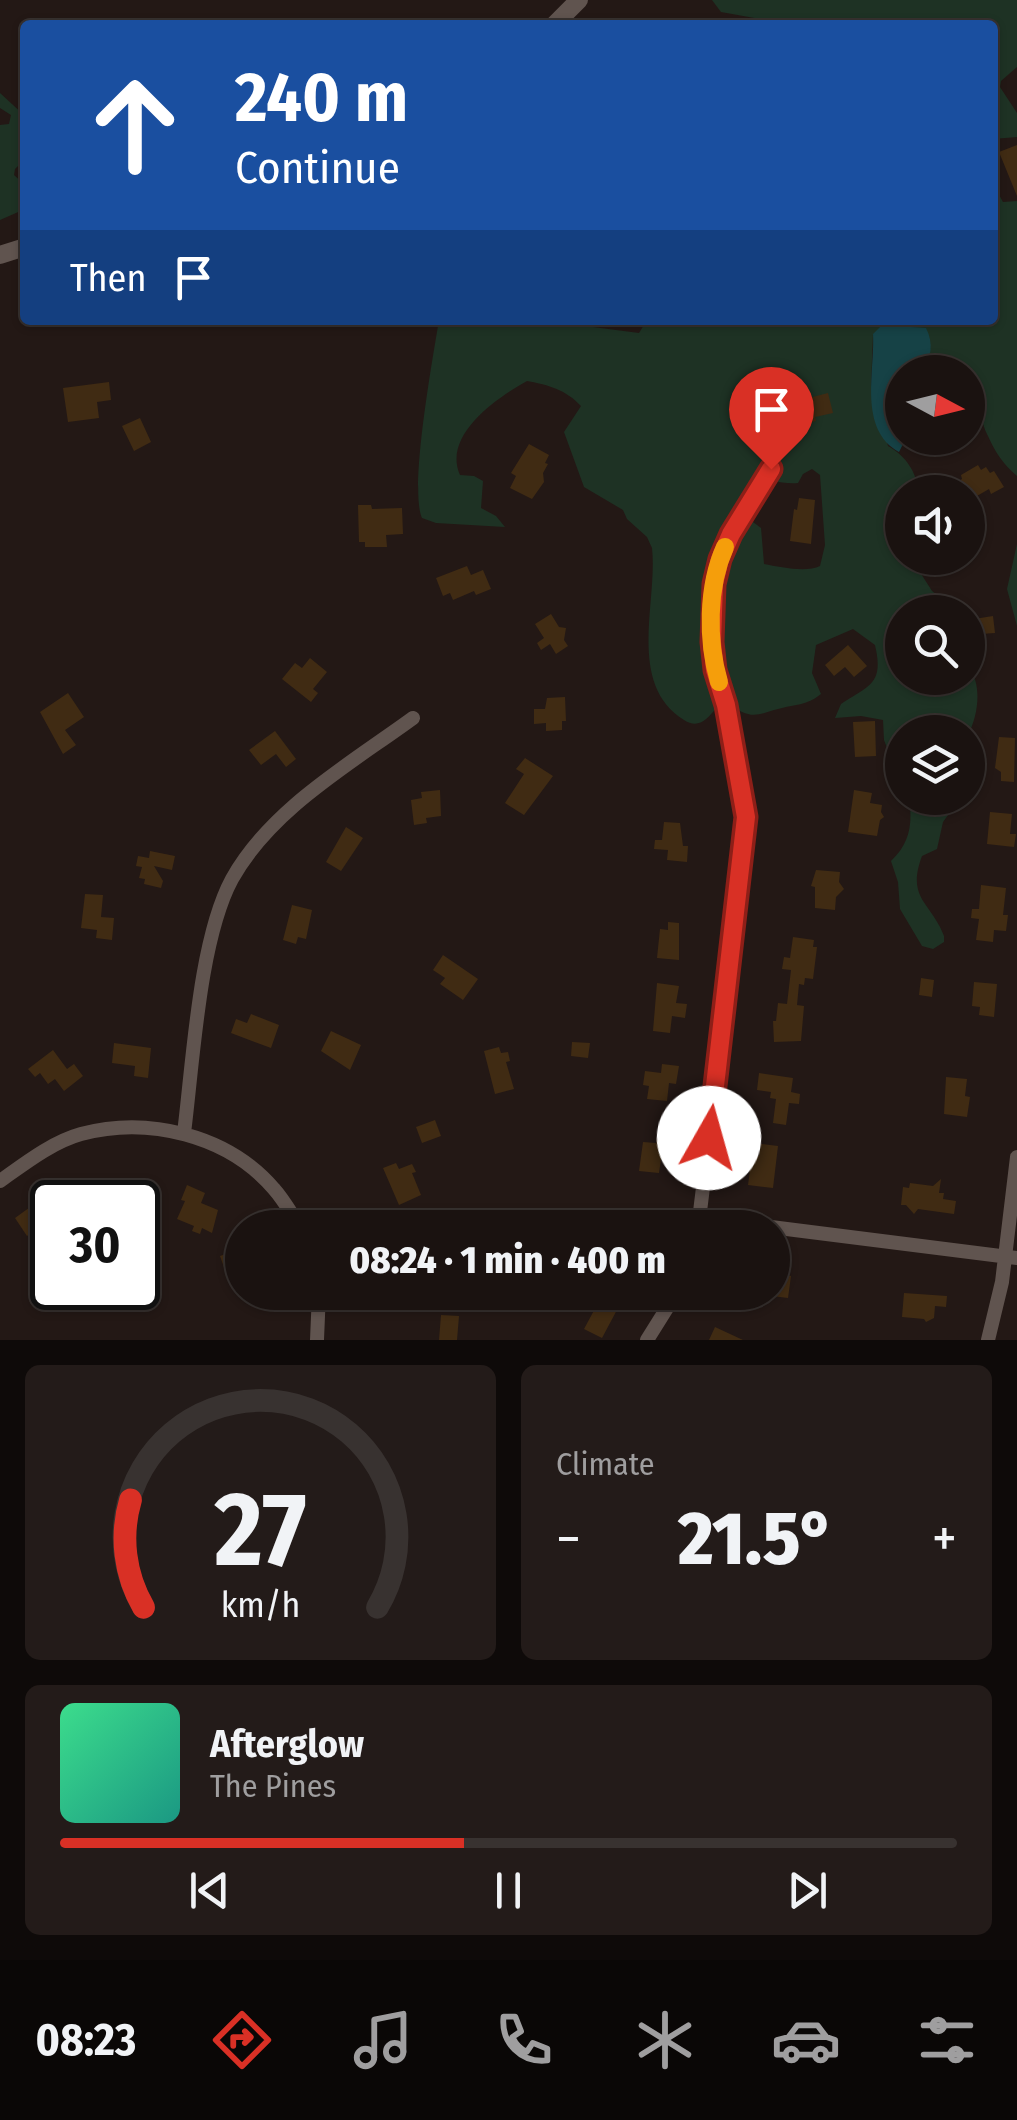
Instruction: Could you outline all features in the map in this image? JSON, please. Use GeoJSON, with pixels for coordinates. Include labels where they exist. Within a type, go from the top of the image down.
{"type":"FeatureCollection","features":[{"type":"Feature","properties":{"kind":"street"},"geometry":{"type":"LineString","coordinates":[[559,20],[580,0]]}},
{"type":"Feature","properties":{"kind":"street"},"geometry":{"type":"LineString","coordinates":[[184,1133],[213,931],[232,880],[267,832],[300,801],[413,718]]}},
{"type":"Feature","properties":{"kind":"street"},"geometry":{"type":"LineString","coordinates":[[701,1210],[746,837],[743,792],[729,733]]}},
{"type":"Feature","properties":{"kind":"street"},"geometry":{"type":"LineString","coordinates":[[0,1180],[81,1134],[146,1125],[184,1133],[238,1157],[274,1188],[289,1210]]}},
{"type":"Feature","properties":{"kind":"street"},"geometry":{"type":"LineString","coordinates":[[988,1340],[1011,1257],[1017,1157]]}},
{"type":"Feature","properties":{"kind":"street"},"geometry":{"type":"LineString","coordinates":[[790,1233],[1011,1257]]}},
{"type":"Feature","properties":{"kind":"street"},"geometry":{"type":"LineString","coordinates":[[316,1340],[318,1310]]}},
{"type":"Feature","properties":{"kind":"street"},"geometry":{"type":"LineString","coordinates":[[647,1340],[666,1310]]}},
{"type":"Feature","properties":{"kind":"lane"},"geometry":{"type":"LineString","coordinates":[[729,733],[712,642],[714,584],[731,534],[790,437]]}},
{"type":"Feature","properties":{"kind":"green space"},"geometry":{"type":"Polygon","coordinates":[[[712,0],[1017,0],[1017,67],[1001,81],[1000,87],[1017,113],[1017,137],[998,139],[998,20],[765,20],[721,12],[712,0]]]}},
{"type":"Feature","properties":{"kind":"green space"},"geometry":{"type":"Polygon","coordinates":[[[0,93],[20,111],[20,164],[14,175],[20,180],[20,211],[0,220],[0,125],[9,124],[11,115],[0,108],[0,93]]]}},
{"type":"Feature","properties":{"kind":"green space"},"geometry":{"type":"Polygon","coordinates":[[[998,193],[1003,202],[1017,201],[1017,476],[985,430],[985,355],[914,355],[873,334],[871,384],[885,435],[885,455],[900,455],[914,475],[885,475],[885,575],[922,575],[937,595],[885,595],[885,695],[977,695],[975,715],[885,715],[885,743],[883,720],[861,716],[835,718],[841,704],[872,682],[878,668],[875,645],[853,629],[816,645],[812,673],[821,694],[816,698],[759,714],[748,714],[729,701],[720,678],[717,629],[723,574],[730,551],[740,532],[753,522],[761,528],[764,564],[800,569],[820,566],[825,545],[820,475],[812,469],[798,483],[760,484],[746,494],[723,528],[704,594],[701,631],[716,708],[702,722],[684,720],[666,704],[655,686],[650,664],[652,548],[623,510],[584,487],[564,432],[581,406],[569,396],[550,386],[527,381],[488,407],[459,446],[460,475],[483,481],[481,508],[496,516],[505,527],[436,523],[422,518],[420,452],[438,325],[585,325],[639,333],[644,325],[998,325],[998,193]]]}},
{"type":"Feature","properties":{"kind":"green space"},"geometry":{"type":"Polygon","coordinates":[[[1017,544],[1017,626],[1007,589],[1017,544]]]}},
{"type":"Feature","properties":{"kind":"green space"},"geometry":{"type":"Polygon","coordinates":[[[910,815],[948,815],[937,849],[922,856],[918,870],[922,899],[944,936],[944,942],[933,949],[922,946],[900,909],[898,882],[891,861],[909,829],[910,815]]]}},
{"type":"Feature","properties":{"kind":"water"},"geometry":{"type":"Polygon","coordinates":[[[882,325],[926,328],[931,345],[930,355],[885,355],[885,440],[873,415],[871,399],[873,334],[882,325]]]}},
{"type":"Feature","properties":{"kind":"building"},"geometry":{"type":"Polygon","coordinates":[[[1017,145],[1017,196],[999,152],[1017,145]]]}},
{"type":"Feature","properties":{"kind":"building"},"geometry":{"type":"Polygon","coordinates":[[[109,382],[111,400],[97,402],[99,418],[68,422],[63,388],[109,382]]]}},
{"type":"Feature","properties":{"kind":"building"},"geometry":{"type":"Polygon","coordinates":[[[828,393],[833,413],[803,425],[797,401],[828,393]]]}},
{"type":"Feature","properties":{"kind":"building"},"geometry":{"type":"Polygon","coordinates":[[[140,418],[151,442],[134,451],[122,426],[140,418]]]}},
{"type":"Feature","properties":{"kind":"building"},"geometry":{"type":"Polygon","coordinates":[[[529,444],[549,455],[544,482],[532,499],[510,488],[516,476],[511,473],[529,444]]]}},
{"type":"Feature","properties":{"kind":"building"},"geometry":{"type":"Polygon","coordinates":[[[978,465],[981,470],[986,467],[990,473],[994,471],[1004,487],[991,494],[989,489],[985,491],[985,475],[961,475],[978,465]]]}},
{"type":"Feature","properties":{"kind":"building"},"geometry":{"type":"Polygon","coordinates":[[[799,498],[815,500],[811,544],[790,541],[799,498]]]}},
{"type":"Feature","properties":{"kind":"building"},"geometry":{"type":"Polygon","coordinates":[[[358,505],[371,505],[372,509],[402,508],[403,534],[386,535],[387,547],[365,547],[365,542],[359,542],[358,505]]]}},
{"type":"Feature","properties":{"kind":"building"},"geometry":{"type":"Polygon","coordinates":[[[467,566],[471,575],[483,570],[491,589],[453,600],[450,593],[443,596],[436,578],[467,566]]]}},
{"type":"Feature","properties":{"kind":"building"},"geometry":{"type":"Polygon","coordinates":[[[551,614],[559,627],[566,628],[564,640],[568,646],[556,654],[550,644],[541,650],[537,643],[544,638],[535,624],[551,614]]]}},
{"type":"Feature","properties":{"kind":"building"},"geometry":{"type":"Polygon","coordinates":[[[993,616],[995,633],[985,634],[985,617],[993,616]]]}},
{"type":"Feature","properties":{"kind":"building"},"geometry":{"type":"Polygon","coordinates":[[[848,645],[867,666],[854,677],[845,667],[834,676],[825,665],[848,645]]]}},
{"type":"Feature","properties":{"kind":"building"},"geometry":{"type":"Polygon","coordinates":[[[310,658],[327,672],[313,689],[318,693],[311,702],[282,679],[295,663],[302,668],[310,658]]]}},
{"type":"Feature","properties":{"kind":"building"},"geometry":{"type":"Polygon","coordinates":[[[68,693],[84,717],[65,730],[76,745],[63,754],[40,712],[68,693]]]}},
{"type":"Feature","properties":{"kind":"building"},"geometry":{"type":"Polygon","coordinates":[[[565,697],[566,721],[562,721],[562,730],[546,731],[546,723],[534,724],[534,709],[545,709],[547,698],[565,697]]]}},
{"type":"Feature","properties":{"kind":"building"},"geometry":{"type":"Polygon","coordinates":[[[875,721],[876,756],[855,757],[853,722],[875,721]]]}},
{"type":"Feature","properties":{"kind":"building"},"geometry":{"type":"Polygon","coordinates":[[[275,731],[296,759],[286,767],[276,754],[261,765],[249,750],[275,731]]]}},
{"type":"Feature","properties":{"kind":"building"},"geometry":{"type":"Polygon","coordinates":[[[999,737],[1015,738],[1014,782],[1001,781],[1001,772],[995,768],[999,737]]]}},
{"type":"Feature","properties":{"kind":"building"},"geometry":{"type":"Polygon","coordinates":[[[525,758],[553,776],[524,815],[505,803],[524,774],[516,769],[525,758]]]}},
{"type":"Feature","properties":{"kind":"building"},"geometry":{"type":"Polygon","coordinates":[[[440,790],[441,816],[414,825],[411,800],[422,798],[421,792],[440,790]]]}},
{"type":"Feature","properties":{"kind":"building"},"geometry":{"type":"Polygon","coordinates":[[[854,790],[872,793],[870,803],[882,805],[884,817],[877,836],[848,832],[854,790]]]}},
{"type":"Feature","properties":{"kind":"building"},"geometry":{"type":"Polygon","coordinates":[[[990,812],[1012,814],[1010,834],[1016,834],[1014,847],[987,844],[990,812]]]}},
{"type":"Feature","properties":{"kind":"building"},"geometry":{"type":"Polygon","coordinates":[[[664,822],[680,823],[683,846],[688,846],[687,862],[667,860],[668,850],[654,849],[655,840],[662,840],[664,822]]]}},
{"type":"Feature","properties":{"kind":"building"},"geometry":{"type":"Polygon","coordinates":[[[346,827],[363,838],[341,871],[326,862],[346,827]]]}},
{"type":"Feature","properties":{"kind":"building"},"geometry":{"type":"Polygon","coordinates":[[[150,851],[175,856],[172,870],[154,866],[163,881],[161,888],[144,884],[145,879],[139,878],[142,867],[136,866],[138,856],[149,858],[150,851]]]}},
{"type":"Feature","properties":{"kind":"building"},"geometry":{"type":"Polygon","coordinates":[[[816,870],[840,872],[839,882],[844,889],[836,897],[835,910],[815,908],[815,887],[811,886],[816,870]]]}},
{"type":"Feature","properties":{"kind":"building"},"geometry":{"type":"Polygon","coordinates":[[[981,885],[1006,888],[1006,931],[994,930],[993,942],[976,940],[979,919],[971,918],[972,909],[979,909],[981,885]]]}},
{"type":"Feature","properties":{"kind":"building"},"geometry":{"type":"Polygon","coordinates":[[[85,894],[103,895],[101,917],[114,918],[112,940],[96,938],[97,930],[81,928],[85,894]]]}},
{"type":"Feature","properties":{"kind":"building"},"geometry":{"type":"Polygon","coordinates":[[[292,905],[312,910],[306,939],[298,937],[296,944],[283,940],[292,905]]]}},
{"type":"Feature","properties":{"kind":"building"},"geometry":{"type":"Polygon","coordinates":[[[668,922],[679,923],[679,960],[657,958],[660,929],[668,930],[668,922]]]}},
{"type":"Feature","properties":{"kind":"building"},"geometry":{"type":"Polygon","coordinates":[[[793,937],[814,940],[813,947],[817,947],[813,979],[805,978],[804,985],[799,984],[797,1005],[804,1006],[801,1041],[774,1042],[773,1021],[778,1003],[787,1004],[791,970],[782,969],[784,957],[790,958],[793,937]]]}},
{"type":"Feature","properties":{"kind":"building"},"geometry":{"type":"Polygon","coordinates":[[[443,955],[478,979],[463,1000],[440,984],[445,978],[433,970],[443,955]]]}},
{"type":"Feature","properties":{"kind":"building"},"geometry":{"type":"Polygon","coordinates":[[[921,978],[934,980],[932,997],[919,995],[921,978]]]}},
{"type":"Feature","properties":{"kind":"building"},"geometry":{"type":"Polygon","coordinates":[[[974,982],[997,984],[994,1017],[979,1015],[980,1007],[972,1006],[974,982]]]}},
{"type":"Feature","properties":{"kind":"building"},"geometry":{"type":"Polygon","coordinates":[[[657,983],[679,986],[676,1003],[687,1004],[685,1018],[672,1016],[670,1033],[653,1031],[657,983]]]}},
{"type":"Feature","properties":{"kind":"building"},"geometry":{"type":"Polygon","coordinates":[[[251,1014],[279,1025],[271,1048],[231,1033],[236,1019],[247,1023],[251,1014]]]}},
{"type":"Feature","properties":{"kind":"building"},"geometry":{"type":"Polygon","coordinates":[[[331,1031],[361,1045],[350,1070],[321,1051],[331,1031]]]}},
{"type":"Feature","properties":{"kind":"building"},"geometry":{"type":"Polygon","coordinates":[[[572,1042],[590,1043],[588,1058],[571,1056],[572,1042]]]}},
{"type":"Feature","properties":{"kind":"building"},"geometry":{"type":"Polygon","coordinates":[[[114,1043],[151,1048],[148,1078],[134,1076],[135,1066],[112,1063],[114,1043]]]}},
{"type":"Feature","properties":{"kind":"building"},"geometry":{"type":"Polygon","coordinates":[[[499,1047],[501,1053],[508,1052],[510,1061],[506,1062],[514,1089],[495,1094],[484,1051],[499,1047]]]}},
{"type":"Feature","properties":{"kind":"building"},"geometry":{"type":"Polygon","coordinates":[[[53,1050],[67,1069],[74,1064],[83,1076],[64,1091],[55,1079],[48,1084],[40,1073],[35,1077],[28,1069],[53,1050]]]}},
{"type":"Feature","properties":{"kind":"building"},"geometry":{"type":"Polygon","coordinates":[[[662,1064],[679,1066],[676,1084],[669,1083],[667,1101],[647,1099],[645,1071],[661,1073],[662,1064]]]}},
{"type":"Feature","properties":{"kind":"building"},"geometry":{"type":"Polygon","coordinates":[[[759,1073],[793,1078],[791,1092],[800,1094],[799,1104],[789,1103],[786,1125],[773,1123],[776,1099],[770,1098],[771,1092],[757,1090],[759,1073]]]}},
{"type":"Feature","properties":{"kind":"building"},"geometry":{"type":"Polygon","coordinates":[[[946,1077],[967,1079],[967,1117],[944,1114],[946,1077]]]}},
{"type":"Feature","properties":{"kind":"building"},"geometry":{"type":"Polygon","coordinates":[[[435,1120],[441,1136],[422,1143],[416,1127],[435,1120]]]}},
{"type":"Feature","properties":{"kind":"building"},"geometry":{"type":"Polygon","coordinates":[[[657,1138],[670,1140],[667,1160],[661,1159],[659,1173],[639,1171],[643,1142],[656,1143],[657,1138]]]}},
{"type":"Feature","properties":{"kind":"building"},"geometry":{"type":"Polygon","coordinates":[[[761,1144],[778,1146],[773,1188],[748,1185],[751,1162],[759,1156],[761,1144]]]}},
{"type":"Feature","properties":{"kind":"building"},"geometry":{"type":"Polygon","coordinates":[[[396,1163],[399,1169],[412,1164],[421,1195],[399,1205],[383,1168],[396,1163]]]}},
{"type":"Feature","properties":{"kind":"building"},"geometry":{"type":"Polygon","coordinates":[[[941,1179],[939,1193],[944,1193],[943,1199],[956,1201],[954,1214],[918,1209],[914,1214],[901,1205],[903,1187],[909,1188],[910,1183],[933,1186],[941,1179]]]}},
{"type":"Feature","properties":{"kind":"building"},"geometry":{"type":"Polygon","coordinates":[[[187,1185],[205,1193],[201,1203],[218,1210],[212,1233],[202,1228],[200,1234],[192,1231],[194,1226],[177,1219],[187,1185]]]}},
{"type":"Feature","properties":{"kind":"building"},"geometry":{"type":"Polygon","coordinates":[[[30,1207],[30,1234],[27,1236],[15,1218],[30,1207]]]}},
{"type":"Feature","properties":{"kind":"building"},"geometry":{"type":"Polygon","coordinates":[[[904,1293],[947,1296],[946,1307],[935,1306],[934,1318],[926,1322],[902,1317],[904,1293]]]}},
{"type":"Feature","properties":{"kind":"building"},"geometry":{"type":"Polygon","coordinates":[[[594,1310],[617,1310],[602,1338],[584,1329],[594,1310]]]}},
{"type":"Feature","properties":{"kind":"building"},"geometry":{"type":"Polygon","coordinates":[[[441,1315],[459,1316],[457,1340],[439,1340],[441,1315]]]}},
{"type":"Feature","properties":{"kind":"building"},"geometry":{"type":"Polygon","coordinates":[[[715,1327],[743,1340],[709,1340],[715,1327]]]}},
{"type":"Feature","properties":{"kind":"slow traffic"},"geometry":{"type":"LineString","coordinates":[[719,682],[712,617],[714,584],[725,547]]}},
{"type":"Feature","properties":{"kind":"route"},"geometry":{"type":"LineString","coordinates":[[709,1138],[746,837],[743,792],[715,670],[714,584],[731,534],[771,469]]}}]}
